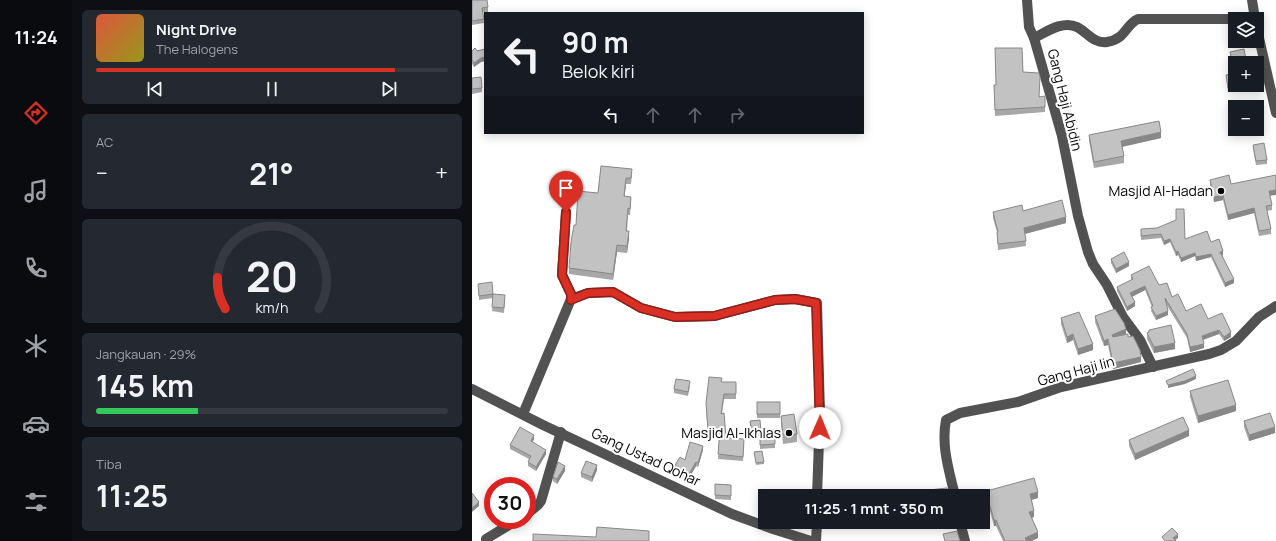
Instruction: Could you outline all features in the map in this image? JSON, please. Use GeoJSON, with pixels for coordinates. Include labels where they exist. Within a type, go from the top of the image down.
{"type":"FeatureCollection","features":[{"type":"Feature","properties":{"kind":"street"},"geometry":{"type":"LineString","coordinates":[[1026,0],[1029,27],[1034,38]]}},
{"type":"Feature","properties":{"kind":"street"},"geometry":{"type":"LineString","coordinates":[[1252,0],[1253,12]]}},
{"type":"Feature","properties":{"kind":"street","name":"Gang Haji Abidin"},"geometry":{"type":"LineString","coordinates":[[1153,367],[1140,340],[1121,312],[1107,284],[1093,264],[1088,252],[1078,216],[1062,136],[1034,38],[1046,31],[1060,26],[1070,26],[1078,28],[1095,40],[1107,42],[1124,34],[1131,23],[1138,19],[1228,19]]}},
{"type":"Feature","properties":{"kind":"street"},"geometry":{"type":"LineString","coordinates":[[1261,48],[1276,110]]}},
{"type":"Feature","properties":{"kind":"street"},"geometry":{"type":"LineString","coordinates":[[523,414],[571,300],[571,294],[562,275],[566,212]]}},
{"type":"Feature","properties":{"kind":"street"},"geometry":{"type":"LineString","coordinates":[[571,300],[588,293],[613,292],[641,308],[675,317],[714,316],[775,300],[795,299],[816,303],[820,414],[817,489]]}},
{"type":"Feature","properties":{"kind":"street","name":"Gang Haji Iin"},"geometry":{"type":"LineString","coordinates":[[953,489],[945,454],[944,433],[946,420],[960,413],[1018,402],[1061,387],[1153,367],[1221,350],[1236,342],[1259,317],[1276,306]]}},
{"type":"Feature","properties":{"kind":"street","name":"Gang Ustad Qohar"},"geometry":{"type":"LineString","coordinates":[[472,389],[732,514],[811,541]]}},
{"type":"Feature","properties":{"kind":"street"},"geometry":{"type":"LineString","coordinates":[[536,507],[541,501],[561,432]]}},
{"type":"Feature","properties":{"kind":"street"},"geometry":{"type":"LineString","coordinates":[[486,539],[502,529]]}},
{"type":"Feature","properties":{"kind":"street"},"geometry":{"type":"LineString","coordinates":[[816,541],[817,529]]}},
{"type":"Feature","properties":{"kind":"street"},"geometry":{"type":"LineString","coordinates":[[962,529],[965,541]]}},
{"type":"Feature","properties":{"kind":"building"},"geometry":{"type":"Polygon","coordinates":[[[472,0],[487,0],[488,7],[482,8],[484,19],[472,21],[472,0]]]}},
{"type":"Feature","properties":{"kind":"building"},"geometry":{"type":"Polygon","coordinates":[[[475,48],[477,51],[484,49],[484,57],[474,63],[472,60],[472,51],[475,48]]]}},
{"type":"Feature","properties":{"kind":"building"},"geometry":{"type":"Polygon","coordinates":[[[995,48],[1022,48],[1023,72],[1039,73],[1039,97],[1045,96],[1045,107],[995,110],[995,48]]]}},
{"type":"Feature","properties":{"kind":"building"},"geometry":{"type":"Polygon","coordinates":[[[1244,49],[1245,56],[1231,56],[1230,52],[1244,49]]]}},
{"type":"Feature","properties":{"kind":"building"},"geometry":{"type":"Polygon","coordinates":[[[1226,75],[1228,75],[1228,88],[1226,75]]]}},
{"type":"Feature","properties":{"kind":"building"},"geometry":{"type":"Polygon","coordinates":[[[481,77],[482,88],[472,89],[472,78],[481,77]]]}},
{"type":"Feature","properties":{"kind":"building"},"geometry":{"type":"Polygon","coordinates":[[[1159,121],[1161,132],[1121,141],[1124,156],[1094,162],[1089,135],[1159,121]]]}},
{"type":"Feature","properties":{"kind":"building"},"geometry":{"type":"Polygon","coordinates":[[[1264,143],[1267,160],[1256,161],[1253,145],[1264,143]]]}},
{"type":"Feature","properties":{"kind":"building"},"geometry":{"type":"Polygon","coordinates":[[[601,166],[632,169],[631,178],[626,178],[624,196],[631,197],[630,209],[628,208],[626,231],[629,231],[627,246],[617,245],[613,274],[569,268],[571,242],[574,225],[576,225],[578,191],[598,193],[601,166]]]}},
{"type":"Feature","properties":{"kind":"building"},"geometry":{"type":"Polygon","coordinates":[[[1229,175],[1231,184],[1276,175],[1276,190],[1269,191],[1272,205],[1266,206],[1271,229],[1259,231],[1254,208],[1228,215],[1223,195],[1214,197],[1210,180],[1229,175]]]}},
{"type":"Feature","properties":{"kind":"building"},"geometry":{"type":"Polygon","coordinates":[[[1062,200],[1066,217],[1024,228],[1026,241],[998,244],[998,232],[993,212],[1022,205],[1023,211],[1062,200]]]}},
{"type":"Feature","properties":{"kind":"building"},"geometry":{"type":"Polygon","coordinates":[[[1176,209],[1184,209],[1185,239],[1207,231],[1211,242],[1219,239],[1223,251],[1220,252],[1234,279],[1225,283],[1211,254],[1196,257],[1195,253],[1181,258],[1178,251],[1176,252],[1170,239],[1164,241],[1161,234],[1141,236],[1141,229],[1157,228],[1176,220],[1176,209]]]}},
{"type":"Feature","properties":{"kind":"building"},"geometry":{"type":"Polygon","coordinates":[[[1124,252],[1129,262],[1116,269],[1111,259],[1124,252]]]}},
{"type":"Feature","properties":{"kind":"building"},"geometry":{"type":"Polygon","coordinates":[[[1149,266],[1159,285],[1167,283],[1172,297],[1178,294],[1186,311],[1201,304],[1208,319],[1222,313],[1231,332],[1224,337],[1219,330],[1202,336],[1204,344],[1190,347],[1187,334],[1165,298],[1168,311],[1156,316],[1151,307],[1153,306],[1145,286],[1130,293],[1135,302],[1127,307],[1117,287],[1133,279],[1131,275],[1149,266]]]}},
{"type":"Feature","properties":{"kind":"building"},"geometry":{"type":"Polygon","coordinates":[[[492,282],[493,294],[479,296],[478,284],[492,282]]]}},
{"type":"Feature","properties":{"kind":"building"},"geometry":{"type":"Polygon","coordinates":[[[493,294],[505,295],[504,308],[492,307],[493,294]]]}},
{"type":"Feature","properties":{"kind":"building"},"geometry":{"type":"Polygon","coordinates":[[[1115,309],[1126,329],[1112,335],[1113,337],[1128,334],[1128,337],[1133,336],[1140,350],[1141,357],[1113,363],[1108,339],[1104,341],[1095,316],[1115,309]]]}},
{"type":"Feature","properties":{"kind":"building"},"geometry":{"type":"Polygon","coordinates":[[[1079,312],[1093,344],[1078,349],[1073,334],[1067,337],[1061,318],[1079,312]]]}},
{"type":"Feature","properties":{"kind":"building"},"geometry":{"type":"Polygon","coordinates":[[[1171,325],[1175,343],[1154,347],[1147,333],[1149,330],[1171,325]]]}},
{"type":"Feature","properties":{"kind":"building"},"geometry":{"type":"Polygon","coordinates":[[[1193,369],[1196,376],[1185,381],[1168,385],[1166,381],[1193,369]]]}},
{"type":"Feature","properties":{"kind":"building"},"geometry":{"type":"Polygon","coordinates":[[[709,377],[722,378],[721,382],[736,382],[736,394],[724,394],[721,414],[724,413],[726,438],[744,439],[743,457],[718,454],[720,430],[708,430],[706,403],[709,377]]]}},
{"type":"Feature","properties":{"kind":"building"},"geometry":{"type":"Polygon","coordinates":[[[676,379],[690,381],[688,392],[674,389],[676,379]]]}},
{"type":"Feature","properties":{"kind":"building"},"geometry":{"type":"Polygon","coordinates":[[[1228,380],[1236,405],[1198,416],[1190,391],[1228,380]]]}},
{"type":"Feature","properties":{"kind":"building"},"geometry":{"type":"Polygon","coordinates":[[[757,402],[780,402],[780,414],[757,414],[757,402]]]}},
{"type":"Feature","properties":{"kind":"building"},"geometry":{"type":"Polygon","coordinates":[[[1270,413],[1275,427],[1249,435],[1244,421],[1270,413]]]}},
{"type":"Feature","properties":{"kind":"building"},"geometry":{"type":"Polygon","coordinates":[[[794,414],[797,434],[783,435],[781,416],[794,414]]]}},
{"type":"Feature","properties":{"kind":"building"},"geometry":{"type":"Polygon","coordinates":[[[1183,417],[1189,430],[1135,454],[1129,440],[1183,417]]]}},
{"type":"Feature","properties":{"kind":"building"},"geometry":{"type":"Polygon","coordinates":[[[760,420],[761,432],[752,433],[750,421],[760,420]]]}},
{"type":"Feature","properties":{"kind":"building"},"geometry":{"type":"Polygon","coordinates":[[[520,427],[534,435],[531,441],[546,450],[536,467],[528,462],[531,456],[510,445],[520,427]]]}},
{"type":"Feature","properties":{"kind":"building"},"geometry":{"type":"Polygon","coordinates":[[[775,434],[775,444],[760,445],[760,435],[775,434]]]}},
{"type":"Feature","properties":{"kind":"building"},"geometry":{"type":"Polygon","coordinates":[[[690,442],[703,446],[698,463],[696,462],[689,474],[675,465],[680,457],[685,460],[690,442]]]}},
{"type":"Feature","properties":{"kind":"building"},"geometry":{"type":"Polygon","coordinates":[[[762,451],[764,462],[756,463],[754,452],[762,451]]]}},
{"type":"Feature","properties":{"kind":"building"},"geometry":{"type":"Polygon","coordinates":[[[586,461],[597,465],[592,477],[581,473],[586,461]]]}},
{"type":"Feature","properties":{"kind":"building"},"geometry":{"type":"Polygon","coordinates":[[[558,462],[565,466],[557,479],[553,477],[558,462]]]}},
{"type":"Feature","properties":{"kind":"building"},"geometry":{"type":"Polygon","coordinates":[[[1034,478],[1038,492],[1030,494],[1034,511],[1029,512],[1038,532],[1025,538],[1027,541],[1005,541],[996,520],[994,520],[990,506],[990,490],[1034,478]]]}},
{"type":"Feature","properties":{"kind":"building"},"geometry":{"type":"Polygon","coordinates":[[[715,484],[731,485],[731,496],[715,495],[715,484]]]}},
{"type":"Feature","properties":{"kind":"building"},"geometry":{"type":"Polygon","coordinates":[[[472,493],[479,502],[472,508],[472,493]]]}},
{"type":"Feature","properties":{"kind":"building"},"geometry":{"type":"Polygon","coordinates":[[[597,527],[649,531],[649,541],[533,541],[533,534],[596,537],[597,527]]]}},
{"type":"Feature","properties":{"kind":"building"},"geometry":{"type":"Polygon","coordinates":[[[1172,528],[1178,534],[1173,538],[1176,541],[1165,541],[1162,537],[1172,528]]]}},
{"type":"Feature","properties":{"kind":"building"},"geometry":{"type":"Polygon","coordinates":[[[957,531],[960,541],[945,541],[943,534],[957,531]]]}},
{"type":"Feature","properties":{"kind":"place","name":"Masjid Al-Hadan"},"geometry":{"type":"Point","coordinates":[1221,191]}},
{"type":"Feature","properties":{"kind":"place","name":"Masjid Al-Ikhlas"},"geometry":{"type":"Point","coordinates":[789,433]}},
{"type":"Feature","properties":{"kind":"route"},"geometry":{"type":"LineString","coordinates":[[566,212],[562,278],[571,294],[571,300],[588,293],[613,292],[641,308],[675,317],[714,316],[775,300],[795,299],[816,303],[820,428]]}}]}
